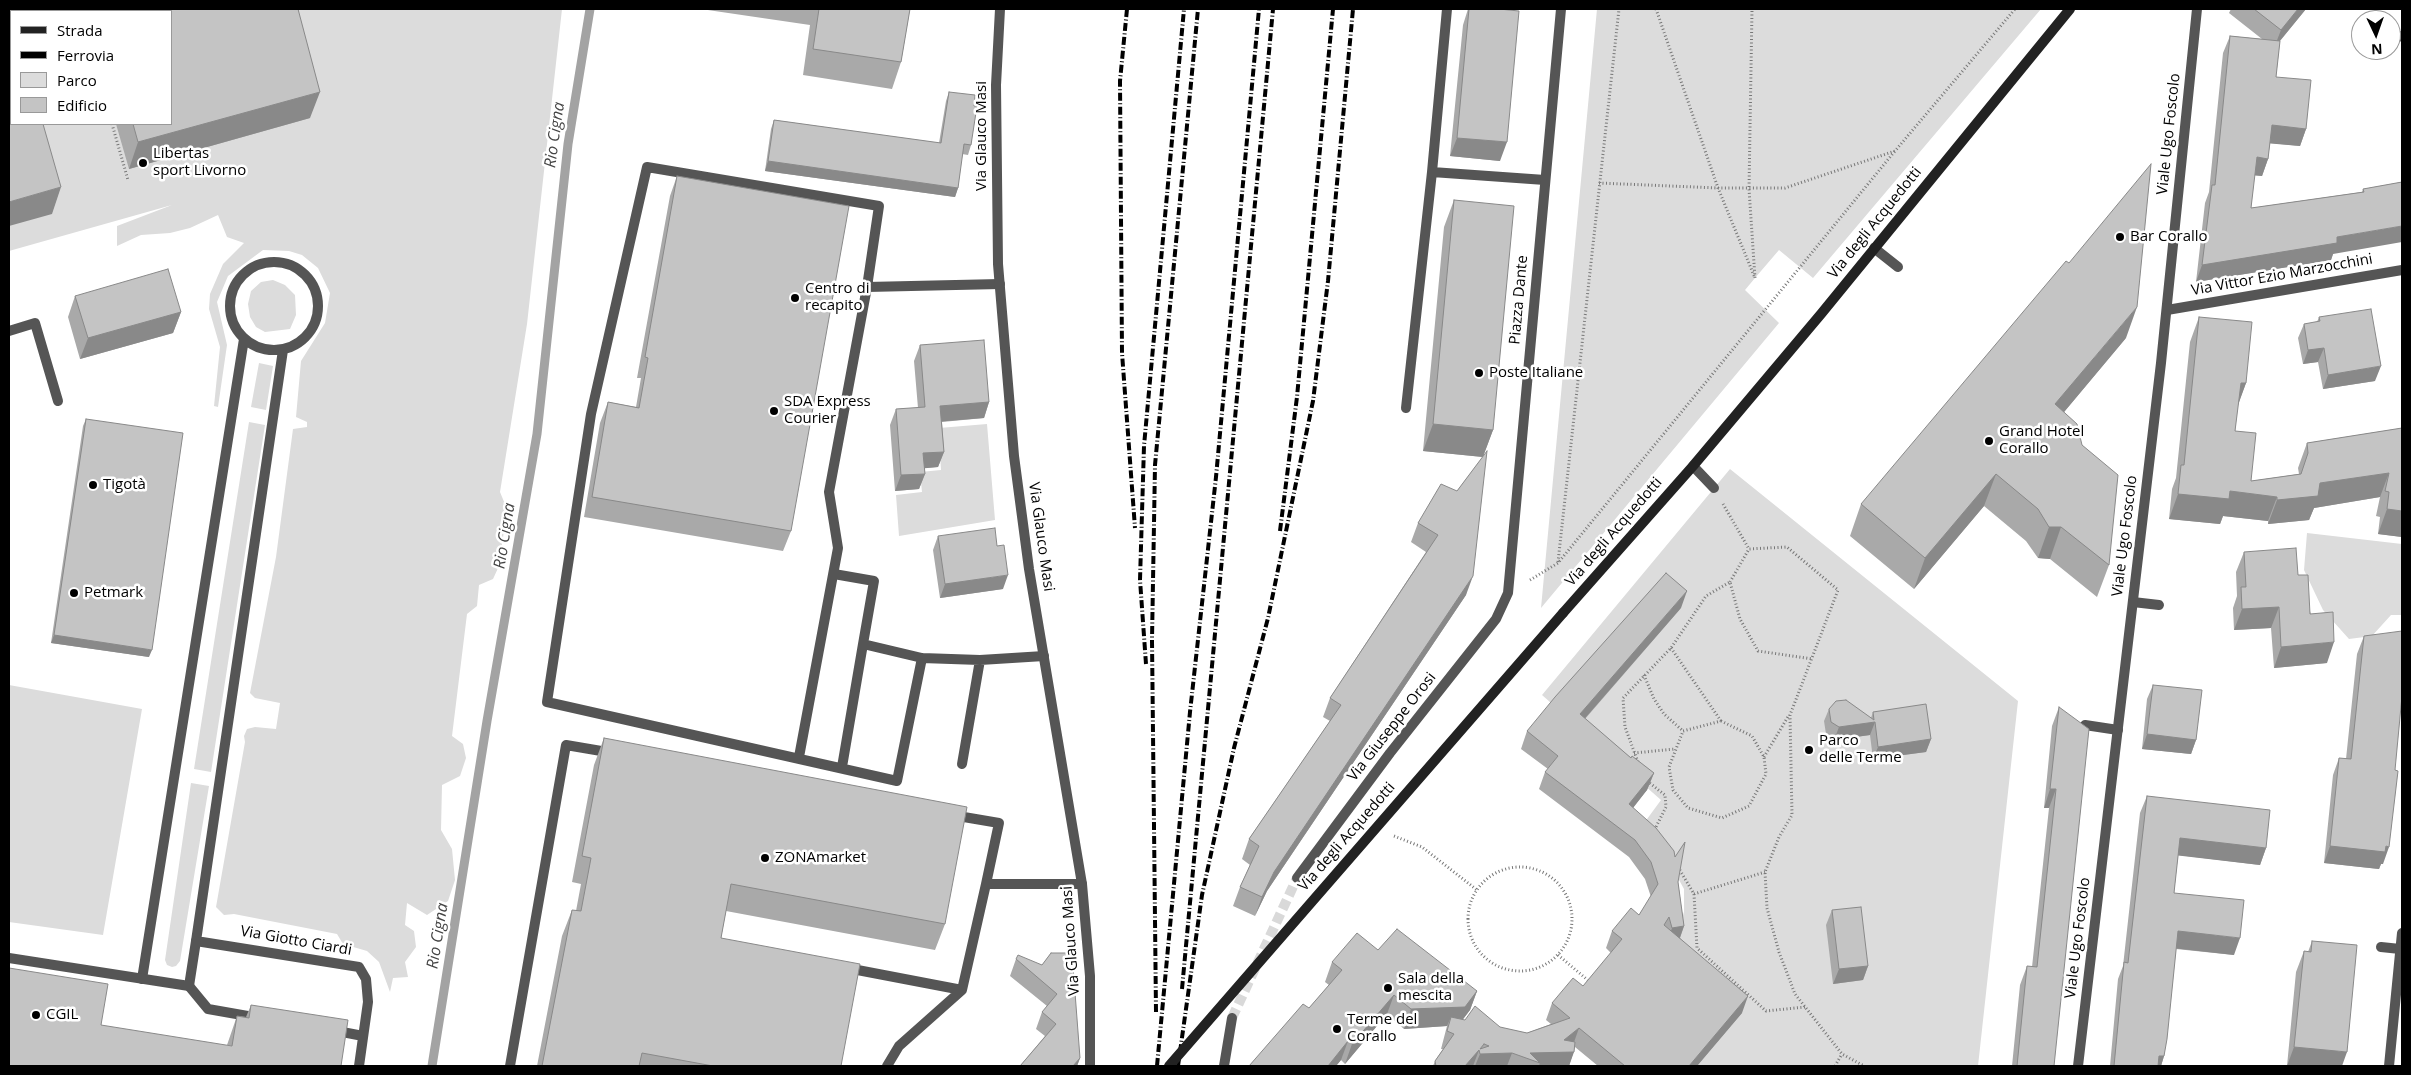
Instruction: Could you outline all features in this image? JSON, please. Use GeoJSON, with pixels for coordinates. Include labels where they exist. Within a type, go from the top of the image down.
{"type":"FeatureCollection","features":[{"type":"Feature","properties":{"kind":"main road","name":"Via degli Acquedotti"},"geometry":{"type":"LineString","coordinates":[[1169,1066],[1222,1003],[1693,466],[2070,9]]}},
{"type":"Feature","properties":{"kind":"street","name":"Via Glauco Masi"},"geometry":{"type":"LineString","coordinates":[[1000,9],[996,85],[1000,284],[1014,456],[1044,656],[1082,884],[1090,976],[1090,1066]]}},
{"type":"Feature","properties":{"kind":"street"},"geometry":{"type":"LineString","coordinates":[[1406,408],[1432,172],[1447,9]]}},
{"type":"Feature","properties":{"kind":"street","name":"Piazza Dante"},"geometry":{"type":"LineString","coordinates":[[1508,593],[1561,9]]}},
{"type":"Feature","properties":{"kind":"street"},"geometry":{"type":"LineString","coordinates":[[2196,14],[2203,9]]}},
{"type":"Feature","properties":{"kind":"street","name":"Viale Ugo Foscolo"},"geometry":{"type":"LineString","coordinates":[[2078,1066],[2167,310],[2196,14]]}},
{"type":"Feature","properties":{"kind":"street"},"geometry":{"type":"LineString","coordinates":[[799,757],[838,548],[829,492],[879,206],[647,167],[591,414],[546,702],[799,757],[897,781],[922,658]]}},
{"type":"Feature","properties":{"kind":"street"},"geometry":{"type":"LineString","coordinates":[[1432,172],[1545,180]]}},
{"type":"Feature","properties":{"kind":"street"},"geometry":{"type":"LineString","coordinates":[[1874,248],[1898,267]]}},
{"type":"Feature","properties":{"kind":"street"},"geometry":{"type":"LineString","coordinates":[[267,262],[292,265],[311,281],[317,292],[318,317],[313,328],[295,346],[283,350],[262,349],[244,339],[236,330],[231,318],[231,293],[237,282],[245,272],[267,262]]}},
{"type":"Feature","properties":{"kind":"street","name":"Via Vittor Ezio Marzocchini"},"geometry":{"type":"LineString","coordinates":[[2167,310],[2402,270]]}},
{"type":"Feature","properties":{"kind":"street"},"geometry":{"type":"LineString","coordinates":[[866,287],[1000,284]]}},
{"type":"Feature","properties":{"kind":"street"},"geometry":{"type":"LineString","coordinates":[[9,332],[36,323],[58,401]]}},
{"type":"Feature","properties":{"kind":"street"},"geometry":{"type":"LineString","coordinates":[[142,979],[244,339]]}},
{"type":"Feature","properties":{"kind":"street"},"geometry":{"type":"LineString","coordinates":[[189,986],[283,350]]}},
{"type":"Feature","properties":{"kind":"street"},"geometry":{"type":"LineString","coordinates":[[1693,466],[1714,488]]}},
{"type":"Feature","properties":{"kind":"street"},"geometry":{"type":"LineString","coordinates":[[834,574],[874,581],[842,767]]}},
{"type":"Feature","properties":{"kind":"street","name":"Via Giuseppe Orosi"},"geometry":{"type":"LineString","coordinates":[[1297,878],[1390,753],[1496,619],[1502,610],[1508,593]]}},
{"type":"Feature","properties":{"kind":"street"},"geometry":{"type":"LineString","coordinates":[[2132,602],[2159,605]]}},
{"type":"Feature","properties":{"kind":"street"},"geometry":{"type":"LineString","coordinates":[[863,644],[922,658],[980,660],[1044,656]]}},
{"type":"Feature","properties":{"kind":"street"},"geometry":{"type":"LineString","coordinates":[[962,764],[980,660]]}},
{"type":"Feature","properties":{"kind":"street"},"geometry":{"type":"LineString","coordinates":[[2085,725],[2118,730]]}},
{"type":"Feature","properties":{"kind":"street"},"geometry":{"type":"LineString","coordinates":[[510,1066],[566,745],[624,755]]}},
{"type":"Feature","properties":{"kind":"street"},"geometry":{"type":"LineString","coordinates":[[887,1066],[899,1046],[962,990],[986,884],[999,823],[942,813]]}},
{"type":"Feature","properties":{"kind":"street"},"geometry":{"type":"LineString","coordinates":[[986,884],[1082,884]]}},
{"type":"Feature","properties":{"kind":"street"},"geometry":{"type":"LineString","coordinates":[[2389,1066],[2400,969],[2402,933]]}},
{"type":"Feature","properties":{"kind":"street","name":"Via Giotto Ciardi"},"geometry":{"type":"LineString","coordinates":[[196,941],[359,967],[366,979],[368,1002],[363,1036]]}},
{"type":"Feature","properties":{"kind":"street"},"geometry":{"type":"LineString","coordinates":[[2382,947],[2400,949]]}},
{"type":"Feature","properties":{"kind":"street"},"geometry":{"type":"LineString","coordinates":[[9,958],[189,986],[208,1009],[266,1019]]}},
{"type":"Feature","properties":{"kind":"street"},"geometry":{"type":"LineString","coordinates":[[837,967],[962,990]]}},
{"type":"Feature","properties":{"kind":"street"},"geometry":{"type":"LineString","coordinates":[[1224,1066],[1232,1018]]}},
{"type":"Feature","properties":{"kind":"street"},"geometry":{"type":"LineString","coordinates":[[324,1029],[363,1036],[358,1066]]}},
{"type":"Feature","properties":{"kind":"path"},"geometry":{"type":"LineString","coordinates":[[1558,563],[1618,9]]}},
{"type":"Feature","properties":{"kind":"path"},"geometry":{"type":"LineString","coordinates":[[1656,9],[1718,188],[1755,278],[1749,189],[1752,9]]}},
{"type":"Feature","properties":{"kind":"path"},"geometry":{"type":"LineString","coordinates":[[1508,593],[1558,563],[1895,151],[2015,9]]}},
{"type":"Feature","properties":{"kind":"path"},"geometry":{"type":"LineString","coordinates":[[112,125],[128,180]]}},
{"type":"Feature","properties":{"kind":"path"},"geometry":{"type":"LineString","coordinates":[[1599,183],[1749,189],[1785,188],[1895,151]]}},
{"type":"Feature","properties":{"kind":"path"},"geometry":{"type":"LineString","coordinates":[[1714,488],[1749,549]]}},
{"type":"Feature","properties":{"kind":"path"},"geometry":{"type":"LineString","coordinates":[[1749,549],[1787,547],[1838,590],[1790,715],[1764,757]]}},
{"type":"Feature","properties":{"kind":"path"},"geometry":{"type":"LineString","coordinates":[[1642,771],[1624,727],[1623,698],[1671,648],[1706,596],[1730,582],[1749,549]]}},
{"type":"Feature","properties":{"kind":"path"},"geometry":{"type":"LineString","coordinates":[[1730,582],[1740,619],[1758,651],[1812,659]]}},
{"type":"Feature","properties":{"kind":"path"},"geometry":{"type":"LineString","coordinates":[[1671,648],[1720,721],[1752,736],[1764,757],[1766,774],[1749,806],[1722,818],[1688,808],[1673,790],[1669,767],[1683,731]]}},
{"type":"Feature","properties":{"kind":"path"},"geometry":{"type":"LineString","coordinates":[[1644,675],[1654,699],[1664,714],[1683,731]]}},
{"type":"Feature","properties":{"kind":"path"},"geometry":{"type":"LineString","coordinates":[[1790,715],[1792,815],[1779,837],[1765,872],[1767,908],[1778,952],[1795,994],[1842,1054],[1864,1066]]}},
{"type":"Feature","properties":{"kind":"path"},"geometry":{"type":"LineString","coordinates":[[1683,731],[1720,721]]}},
{"type":"Feature","properties":{"kind":"path"},"geometry":{"type":"LineString","coordinates":[[1634,753],[1676,749]]}},
{"type":"Feature","properties":{"kind":"path"},"geometry":{"type":"LineString","coordinates":[[1646,780],[1665,795],[1666,808],[1654,831],[1659,838]]}},
{"type":"Feature","properties":{"kind":"path"},"geometry":{"type":"LineString","coordinates":[[1665,795],[1673,790]]}},
{"type":"Feature","properties":{"kind":"path"},"geometry":{"type":"LineString","coordinates":[[1387,832],[1422,847],[1477,890]]}},
{"type":"Feature","properties":{"kind":"path"},"geometry":{"type":"LineString","coordinates":[[1673,860],[1694,894],[1697,948],[1766,1011],[1805,1007]]}},
{"type":"Feature","properties":{"kind":"path"},"geometry":{"type":"LineString","coordinates":[[1522,867],[1537,870],[1561,886],[1572,914],[1571,929],[1566,943],[1558,955],[1546,965],[1532,970],[1517,972],[1502,969],[1489,962],[1474,945],[1467,924],[1468,910],[1477,890],[1493,874],[1507,868],[1522,867]]}},
{"type":"Feature","properties":{"kind":"path"},"geometry":{"type":"LineString","coordinates":[[1694,894],[1765,872]]}},
{"type":"Feature","properties":{"kind":"path"},"geometry":{"type":"LineString","coordinates":[[1558,955],[1593,984]]}},
{"type":"Feature","properties":{"kind":"path"},"geometry":{"type":"LineString","coordinates":[[1835,1066],[1842,1054]]}},
{"type":"Feature","properties":{"kind":"green space"},"geometry":{"type":"Polygon","coordinates":[[[9,9],[562,9],[527,324],[500,492],[507,509],[499,566],[493,579],[479,585],[477,606],[467,614],[452,736],[463,744],[466,758],[460,776],[442,785],[441,830],[452,849],[455,880],[448,901],[427,915],[407,903],[405,925],[414,931],[416,947],[405,962],[408,977],[393,978],[390,992],[379,962],[367,951],[343,944],[337,934],[234,914],[224,915],[216,907],[245,742],[244,736],[247,729],[255,727],[276,729],[280,703],[255,698],[250,693],[276,557],[293,429],[307,427],[307,422],[296,417],[301,361],[325,323],[330,293],[318,268],[302,255],[289,251],[263,250],[228,276],[217,302],[227,345],[218,407],[214,406],[220,347],[209,309],[210,294],[223,264],[244,243],[227,237],[218,215],[190,228],[170,233],[141,235],[117,246],[117,226],[172,205],[9,251],[9,9]]]}},
{"type":"Feature","properties":{"kind":"green space"},"geometry":{"type":"Polygon","coordinates":[[[1597,9],[2041,9],[1813,278],[1779,250],[1755,278],[1745,290],[1779,323],[1541,608],[1597,9]]]}},
{"type":"Feature","properties":{"kind":"green space"},"geometry":{"type":"Polygon","coordinates":[[[273,280],[285,285],[295,295],[296,315],[290,329],[265,332],[256,327],[250,317],[248,304],[251,291],[261,282],[273,280]]]}},
{"type":"Feature","properties":{"kind":"green space"},"geometry":{"type":"Polygon","coordinates":[[[259,363],[273,366],[266,410],[251,407],[259,363]]]}},
{"type":"Feature","properties":{"kind":"green space"},"geometry":{"type":"Polygon","coordinates":[[[249,422],[265,425],[211,772],[194,769],[249,422]]]}},
{"type":"Feature","properties":{"kind":"green space"},"geometry":{"type":"Polygon","coordinates":[[[987,424],[995,520],[899,536],[896,495],[922,492],[920,472],[941,470],[939,439],[927,429],[987,424]]]}},
{"type":"Feature","properties":{"kind":"green space","name":"Parco delle Terme"},"geometry":{"type":"Polygon","coordinates":[[[1730,469],[2018,701],[1978,1066],[1697,1066],[1668,947],[1678,931],[1684,912],[1684,889],[1667,858],[1639,830],[1661,800],[1542,695],[1730,469]]]}},
{"type":"Feature","properties":{"kind":"green space"},"geometry":{"type":"Polygon","coordinates":[[[2307,533],[2402,544],[2402,615],[2391,615],[2372,636],[2349,639],[2323,610],[2304,570],[2307,533]]]}},
{"type":"Feature","properties":{"kind":"green space"},"geometry":{"type":"Polygon","coordinates":[[[9,685],[142,709],[103,935],[9,922],[9,685]]]}},
{"type":"Feature","properties":{"kind":"green space"},"geometry":{"type":"Polygon","coordinates":[[[191,783],[209,786],[180,961],[176,966],[172,967],[167,965],[165,960],[191,783]]]}},
{"type":"Feature","properties":{"kind":"building"},"geometry":{"type":"Polygon","coordinates":[[[298,9],[320,92],[138,142],[133,125],[172,125],[172,10],[102,10],[298,9]]]}},
{"type":"Feature","properties":{"kind":"building"},"geometry":{"type":"Polygon","coordinates":[[[819,9],[910,9],[901,62],[813,49],[819,9]]]}},
{"type":"Feature","properties":{"kind":"building"},"geometry":{"type":"Polygon","coordinates":[[[1469,9],[1519,11],[1507,142],[1457,138],[1469,9]]]}},
{"type":"Feature","properties":{"kind":"building"},"geometry":{"type":"Polygon","coordinates":[[[2254,9],[2298,9],[2281,30],[2254,9]]]}},
{"type":"Feature","properties":{"kind":"building"},"geometry":{"type":"Polygon","coordinates":[[[2230,36],[2280,41],[2276,77],[2311,80],[2306,129],[2272,125],[2268,159],[2257,157],[2251,208],[2364,192],[2363,189],[2402,182],[2402,226],[2337,237],[2337,243],[2202,265],[2212,185],[2215,185],[2230,36]]]}},
{"type":"Feature","properties":{"kind":"building"},"geometry":{"type":"Polygon","coordinates":[[[9,43],[10,125],[43,125],[61,187],[9,202],[9,43]]]}},
{"type":"Feature","properties":{"kind":"building"},"geometry":{"type":"Polygon","coordinates":[[[949,92],[975,95],[974,106],[977,106],[971,145],[964,144],[958,188],[768,161],[774,120],[941,143],[949,92]]]}},
{"type":"Feature","properties":{"kind":"building"},"geometry":{"type":"Polygon","coordinates":[[[2151,164],[2137,307],[2055,404],[2077,424],[2082,445],[2118,475],[2109,565],[2061,527],[2049,527],[2038,509],[1996,474],[1925,558],[1861,504],[2066,261],[2069,263],[2151,164]]]}},
{"type":"Feature","properties":{"kind":"building"},"geometry":{"type":"Polygon","coordinates":[[[677,176],[849,206],[791,531],[592,497],[608,402],[639,408],[648,358],[645,357],[677,176]]]}},
{"type":"Feature","properties":{"kind":"building"},"geometry":{"type":"Polygon","coordinates":[[[1454,200],[1514,206],[1493,430],[1433,424],[1454,200]]]}},
{"type":"Feature","properties":{"kind":"building"},"geometry":{"type":"Polygon","coordinates":[[[168,269],[181,312],[88,338],[75,296],[168,269]]]}},
{"type":"Feature","properties":{"kind":"building"},"geometry":{"type":"Polygon","coordinates":[[[2371,309],[2381,366],[2328,375],[2324,348],[2308,350],[2304,324],[2320,321],[2319,317],[2371,309]]]}},
{"type":"Feature","properties":{"kind":"building"},"geometry":{"type":"Polygon","coordinates":[[[2199,317],[2252,322],[2246,383],[2241,383],[2235,431],[2256,433],[2251,481],[2301,474],[2308,453],[2307,443],[2402,428],[2402,511],[2387,509],[2389,492],[2385,491],[2389,473],[2320,483],[2318,496],[2277,500],[2277,497],[2230,491],[2229,499],[2178,494],[2181,465],[2184,465],[2199,317]]]}},
{"type":"Feature","properties":{"kind":"building"},"geometry":{"type":"Polygon","coordinates":[[[984,340],[989,402],[940,406],[944,452],[923,453],[925,474],[901,475],[896,409],[925,407],[920,345],[984,340]]]}},
{"type":"Feature","properties":{"kind":"building"},"geometry":{"type":"Polygon","coordinates":[[[86,419],[183,433],[152,650],[54,635],[86,419]]]}},
{"type":"Feature","properties":{"kind":"building"},"geometry":{"type":"Polygon","coordinates":[[[1487,451],[1473,576],[1274,872],[1262,897],[1240,887],[1259,846],[1249,839],[1341,705],[1330,698],[1438,535],[1418,523],[1441,484],[1457,491],[1487,451]]]}},
{"type":"Feature","properties":{"kind":"building"},"geometry":{"type":"Polygon","coordinates":[[[995,528],[997,546],[1004,545],[1008,575],[945,584],[938,536],[995,528]]]}},
{"type":"Feature","properties":{"kind":"building"},"geometry":{"type":"Polygon","coordinates":[[[2296,548],[2298,575],[2308,575],[2310,614],[2333,612],[2334,642],[2281,647],[2279,607],[2242,609],[2241,587],[2246,587],[2244,552],[2296,548]]]}},
{"type":"Feature","properties":{"kind":"building"},"geometry":{"type":"Polygon","coordinates":[[[1666,573],[1687,591],[1580,714],[1631,758],[1632,756],[1654,773],[1629,804],[1656,828],[1674,851],[1675,857],[1685,842],[1678,882],[1684,926],[1672,928],[1669,917],[1664,925],[1748,996],[1689,1066],[1625,1066],[1579,1028],[1564,1040],[1575,1042],[1574,1052],[1530,1053],[1540,1063],[1512,1053],[1480,1054],[1479,1050],[1465,1066],[1436,1066],[1435,1061],[1454,1034],[1447,1031],[1451,1017],[1465,1020],[1475,1006],[1500,1027],[1527,1033],[1570,1018],[1552,1003],[1573,978],[1583,986],[1622,939],[1612,931],[1631,908],[1639,915],[1658,884],[1651,862],[1635,840],[1545,772],[1558,756],[1527,731],[1666,573]],[[1484,1044],[1480,1049],[1489,1046],[1484,1044]]]}},
{"type":"Feature","properties":{"kind":"building"},"geometry":{"type":"Polygon","coordinates":[[[2402,631],[2402,696],[2395,770],[2398,771],[2389,847],[2386,846],[2385,852],[2330,846],[2339,758],[2351,759],[2364,636],[2402,631]]]}},
{"type":"Feature","properties":{"kind":"building"},"geometry":{"type":"Polygon","coordinates":[[[2153,685],[2202,690],[2196,740],[2147,734],[2153,685]]]}},
{"type":"Feature","properties":{"kind":"building"},"geometry":{"type":"Polygon","coordinates":[[[1846,700],[1874,720],[1873,712],[1926,704],[1931,739],[1878,747],[1875,722],[1839,727],[1831,722],[1829,709],[1836,701],[1846,700]]]}},
{"type":"Feature","properties":{"kind":"building"},"geometry":{"type":"Polygon","coordinates":[[[2059,707],[2089,729],[2054,1066],[2017,1066],[2027,966],[2037,967],[2056,789],[2050,789],[2059,707]]]}},
{"type":"Feature","properties":{"kind":"building"},"geometry":{"type":"Polygon","coordinates":[[[604,738],[967,807],[945,924],[731,884],[721,938],[860,964],[841,1066],[713,1066],[642,1053],[639,1066],[542,1066],[572,910],[581,911],[591,858],[582,856],[604,738]]]}},
{"type":"Feature","properties":{"kind":"building"},"geometry":{"type":"Polygon","coordinates":[[[2147,796],[2270,810],[2266,848],[2180,838],[2174,893],[2244,900],[2240,938],[2178,931],[2164,1056],[2159,1056],[2158,1066],[2114,1066],[2124,962],[2128,963],[2147,796]]]}},
{"type":"Feature","properties":{"kind":"building"},"geometry":{"type":"Polygon","coordinates":[[[1861,907],[1868,966],[1839,969],[1832,910],[1861,907]]]}},
{"type":"Feature","properties":{"kind":"building"},"geometry":{"type":"Polygon","coordinates":[[[1397,929],[1477,991],[1465,1007],[1411,1009],[1394,995],[1352,1044],[1348,1041],[1328,1066],[1249,1066],[1303,1004],[1309,1008],[1342,970],[1332,962],[1357,933],[1378,950],[1397,929]]]}},
{"type":"Feature","properties":{"kind":"building"},"geometry":{"type":"Polygon","coordinates":[[[2312,941],[2357,945],[2347,1052],[2294,1047],[2304,951],[2311,952],[2312,941]]]}},
{"type":"Feature","properties":{"kind":"building"},"geometry":{"type":"Polygon","coordinates":[[[1051,953],[1072,953],[1080,1058],[1073,1066],[1020,1066],[1056,1024],[1042,1012],[1057,994],[1016,959],[1018,955],[1042,965],[1051,953]]]}},
{"type":"Feature","properties":{"kind":"building"},"geometry":{"type":"Polygon","coordinates":[[[9,968],[108,984],[101,1025],[232,1046],[237,1016],[249,1018],[251,1005],[348,1020],[341,1066],[9,1066],[9,968]]]}},
{"type":"Feature","properties":{"kind":"waterway","name":"Rio Cigna"},"geometry":{"type":"LineString","coordinates":[[432,1066],[487,721],[537,434],[568,144],[590,9]]}},
{"type":"Feature","properties":{"kind":"tunnel"},"geometry":{"type":"LineString","coordinates":[[1232,1018],[1297,878]]}},
{"type":"Feature","properties":{"kind":"railway"},"geometry":{"type":"LineString","coordinates":[[1127,9],[1120,81],[1122,353],[1135,528]]}},
{"type":"Feature","properties":{"kind":"railway"},"geometry":{"type":"LineString","coordinates":[[1146,664],[1140,580],[1144,446],[1184,9]]}},
{"type":"Feature","properties":{"kind":"railway"},"geometry":{"type":"LineString","coordinates":[[1156,1012],[1152,640],[1155,465],[1198,9]]}},
{"type":"Feature","properties":{"kind":"railway"},"geometry":{"type":"LineString","coordinates":[[1157,1066],[1190,712],[1216,477],[1259,9]]}},
{"type":"Feature","properties":{"kind":"railway"},"geometry":{"type":"LineString","coordinates":[[1182,989],[1273,9]]}},
{"type":"Feature","properties":{"kind":"railway"},"geometry":{"type":"LineString","coordinates":[[1280,531],[1297,397],[1333,9]]}},
{"type":"Feature","properties":{"kind":"railway"},"geometry":{"type":"LineString","coordinates":[[1178,1066],[1202,895],[1234,748],[1268,618],[1313,401],[1328,281],[1353,9]]}},
{"type":"Feature","properties":{"kind":"place","name":"Libertas sport Livorno"},"geometry":{"type":"Point","coordinates":[143,163]}},
{"type":"Feature","properties":{"kind":"place","name":"Bar Corallo"},"geometry":{"type":"Point","coordinates":[2120,237]}},
{"type":"Feature","properties":{"kind":"place","name":"Centro di recapito"},"geometry":{"type":"Point","coordinates":[795,298]}},
{"type":"Feature","properties":{"kind":"place","name":"Poste Italiane"},"geometry":{"type":"Point","coordinates":[1479,373]}},
{"type":"Feature","properties":{"kind":"place","name":"SDA Express Courier"},"geometry":{"type":"Point","coordinates":[774,411]}},
{"type":"Feature","properties":{"kind":"place","name":"Grand Hotel Corallo"},"geometry":{"type":"Point","coordinates":[1989,441]}},
{"type":"Feature","properties":{"kind":"place","name":"Tigotà"},"geometry":{"type":"Point","coordinates":[93,485]}},
{"type":"Feature","properties":{"kind":"place","name":"Petmark"},"geometry":{"type":"Point","coordinates":[74,593]}},
{"type":"Feature","properties":{"kind":"place","name":"Parco delle Terme"},"geometry":{"type":"Point","coordinates":[1809,750]}},
{"type":"Feature","properties":{"kind":"place","name":"ZONAmarket"},"geometry":{"type":"Point","coordinates":[765,858]}},
{"type":"Feature","properties":{"kind":"place","name":"Sala della mescita"},"geometry":{"type":"Point","coordinates":[1388,988]}},
{"type":"Feature","properties":{"kind":"place","name":"CGIL"},"geometry":{"type":"Point","coordinates":[36,1015]}},
{"type":"Feature","properties":{"kind":"place","name":"Terme del Corallo"},"geometry":{"type":"Point","coordinates":[1337,1029]}}]}
